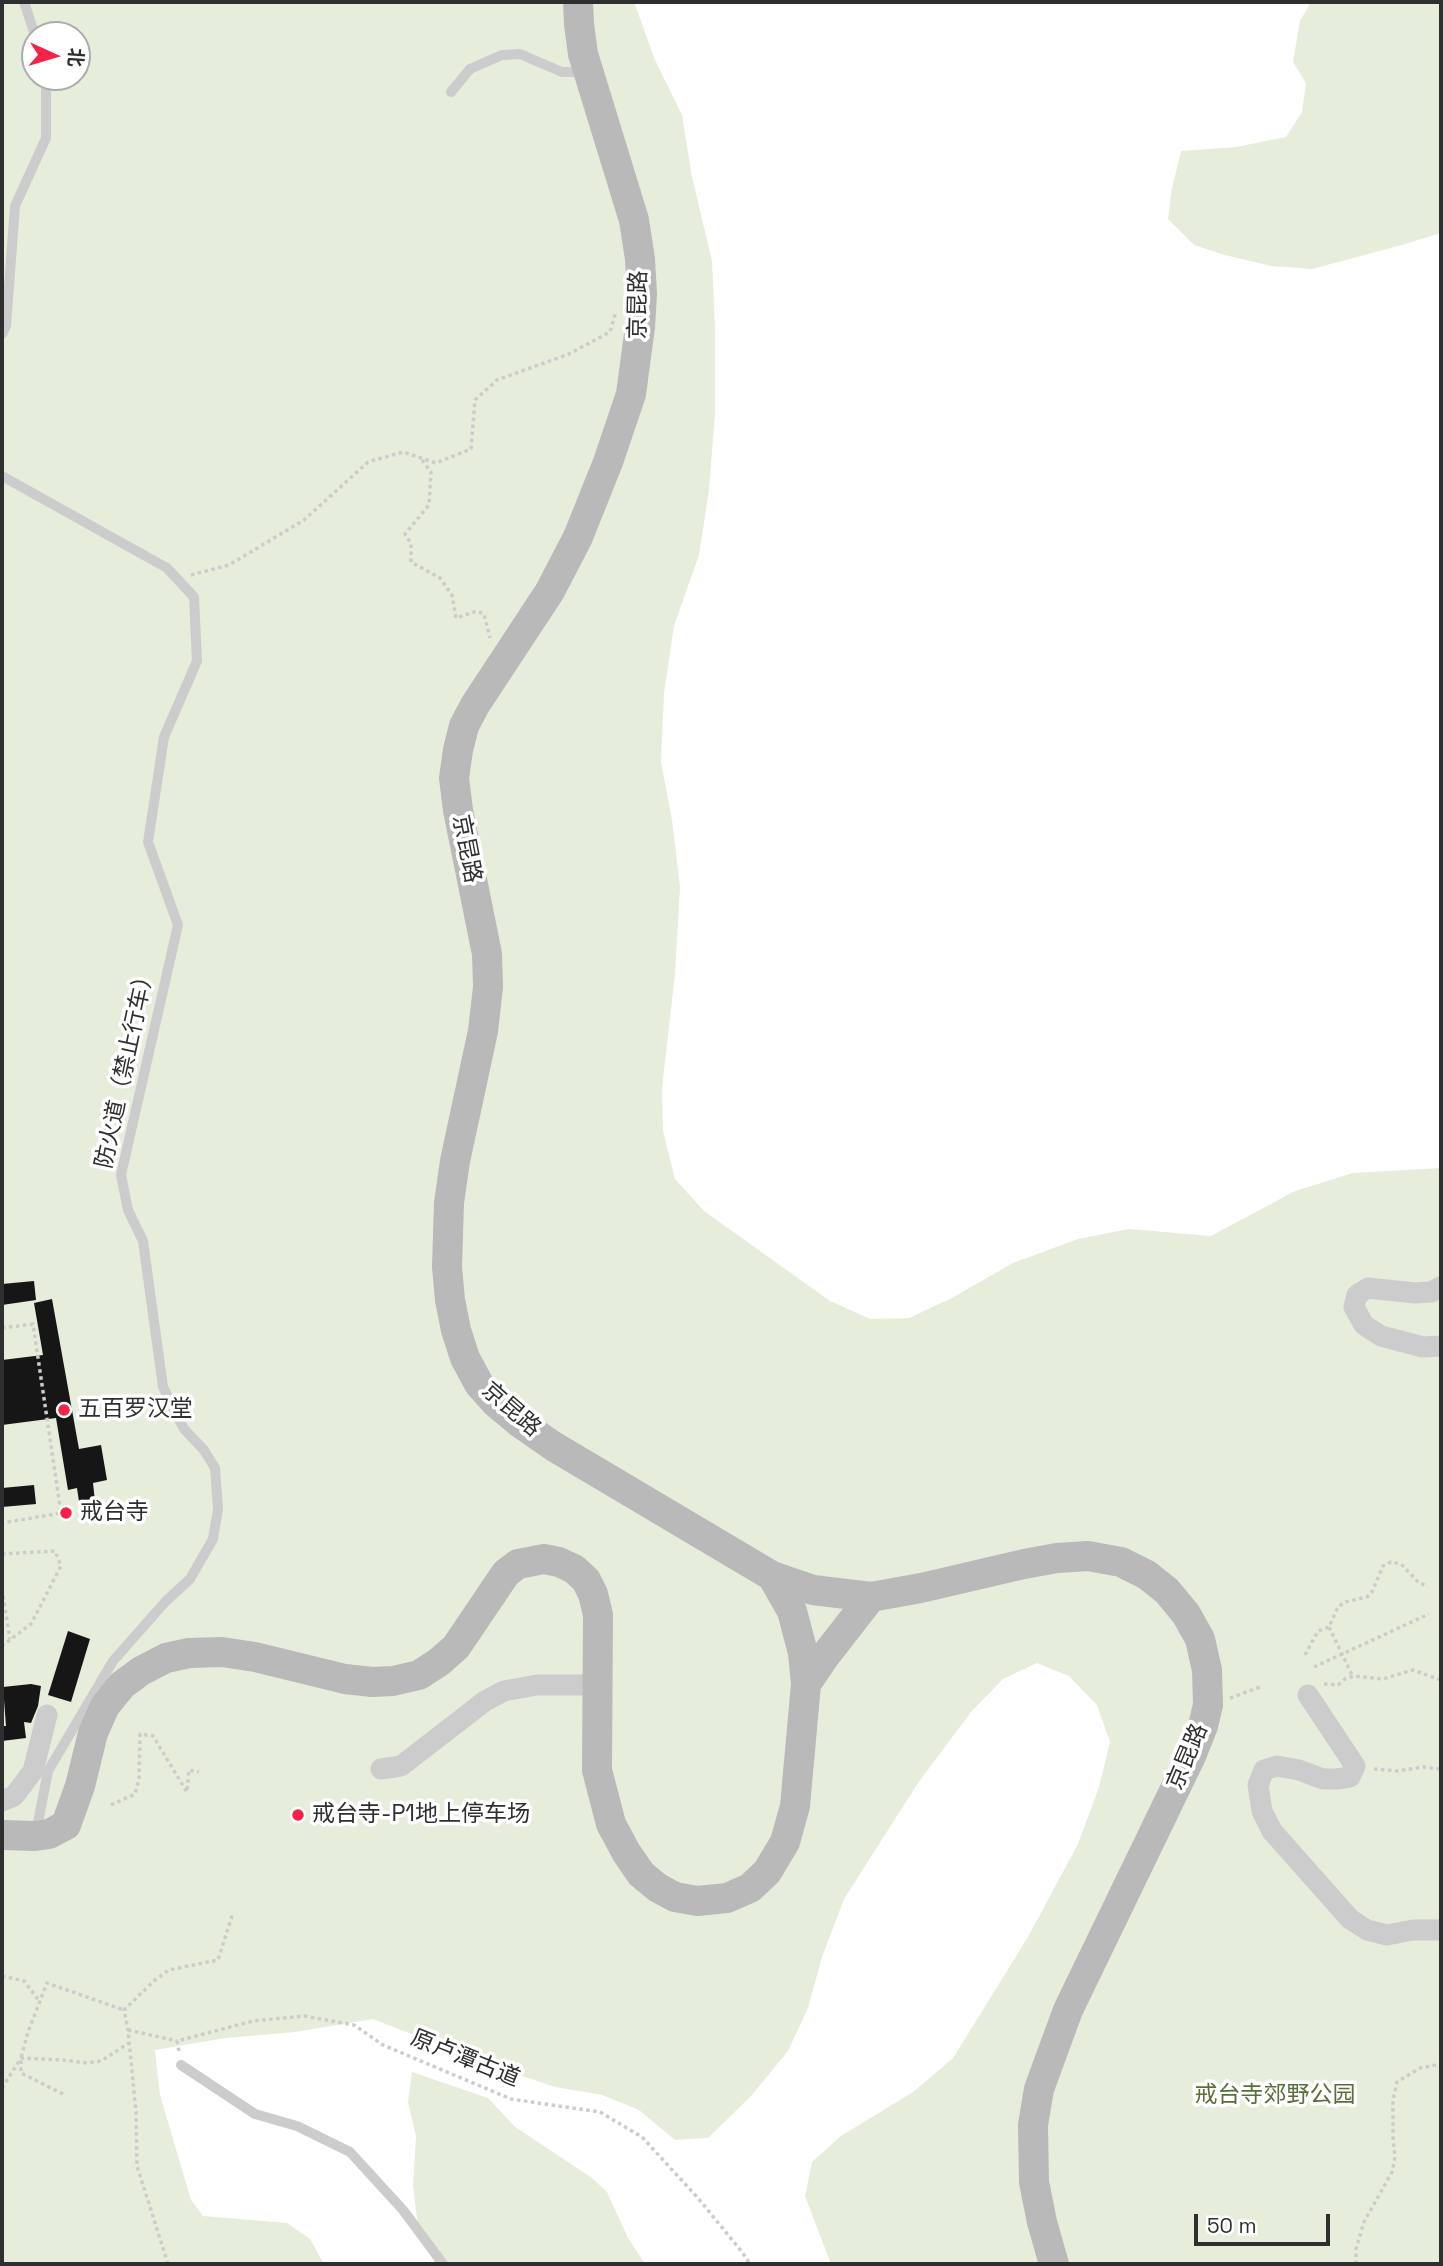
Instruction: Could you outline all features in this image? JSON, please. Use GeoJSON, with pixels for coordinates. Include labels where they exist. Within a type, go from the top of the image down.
{"type":"FeatureCollection","features":[{"type":"Feature","properties":{"kind":"main road","name":"京昆路"},"geometry":{"type":"LineString","coordinates":[[578,2],[579,24],[588,72],[634,220],[642,294],[636,364],[631,394],[621,425],[578,537],[550,591],[475,705],[464,726],[458,750],[454,778],[458,810],[487,954],[488,987],[483,1031],[454,1161],[449,1203],[447,1267],[456,1330],[465,1358],[479,1384],[520,1423],[553,1446],[772,1576],[813,1590],[871,1597],[1056,1558],[1088,1556],[1121,1562],[1147,1575],[1167,1591],[1186,1614],[1200,1639],[1207,1670],[1208,1705],[1191,1756],[1068,2010],[1039,2089],[1033,2125],[1034,2182],[1054,2264]]}},
{"type":"Feature","properties":{"kind":"main road"},"geometry":{"type":"LineString","coordinates":[[2,1835],[49,1834],[66,1825],[80,1786],[93,1733],[105,1706],[122,1685],[166,1658],[189,1653],[222,1653],[255,1657],[345,1679],[372,1682],[393,1681],[419,1675],[456,1647],[506,1573],[518,1564],[544,1559],[574,1569],[586,1580],[598,1615],[597,1770],[611,1824],[626,1852],[641,1874],[675,1897],[697,1901],[727,1898],[750,1888],[767,1872],[785,1842],[795,1806],[806,1684],[803,1653],[792,1611],[772,1576]]}},
{"type":"Feature","properties":{"kind":"main road"},"geometry":{"type":"LineString","coordinates":[[806,1684],[871,1597]]}},
{"type":"Feature","properties":{"kind":"street"},"geometry":{"type":"LineString","coordinates":[[1441,1287],[1431,1292],[1415,1293],[1368,1288],[1357,1295],[1354,1307],[1364,1325],[1381,1336],[1423,1347],[1441,1346]]}},
{"type":"Feature","properties":{"kind":"street"},"geometry":{"type":"LineString","coordinates":[[381,1769],[401,1766],[485,1701],[505,1691],[537,1685],[597,1685]]}},
{"type":"Feature","properties":{"kind":"street"},"geometry":{"type":"LineString","coordinates":[[1312,1688],[1355,1766],[1350,1777],[1337,1779],[1323,1779],[1299,1770],[1277,1766],[1264,1770],[1258,1785],[1262,1811],[1272,1830],[1350,1919],[1367,1930],[1387,1936],[1413,1930],[1441,1930]]}},
{"type":"Feature","properties":{"kind":"street"},"geometry":{"type":"LineString","coordinates":[[2,1801],[14,1796],[33,1771],[47,1715]]}},
{"type":"Feature","properties":{"kind":"lane"},"geometry":{"type":"LineString","coordinates":[[24,2],[30,21]]}},
{"type":"Feature","properties":{"kind":"lane"},"geometry":{"type":"LineString","coordinates":[[452,92],[470,69],[502,55],[520,54],[562,72],[588,72]]}},
{"type":"Feature","properties":{"kind":"lane"},"geometry":{"type":"LineString","coordinates":[[2,334],[6,326],[15,206],[46,138],[47,91]]}},
{"type":"Feature","properties":{"kind":"lane","name":"防火道（禁止行车）"},"geometry":{"type":"LineString","coordinates":[[2,476],[167,568],[194,597],[197,661],[164,737],[148,842],[178,925],[121,1175],[128,1210],[143,1241],[163,1387],[184,1429],[204,1450],[215,1468],[218,1510],[213,1539],[190,1579],[166,1601],[113,1661],[48,1770],[35,1836]]}},
{"type":"Feature","properties":{"kind":"lane"},"geometry":{"type":"LineString","coordinates":[[181,2065],[255,2114],[297,2126],[351,2152],[403,2210],[443,2264]]}},
{"type":"Feature","properties":{"kind":"path"},"geometry":{"type":"LineString","coordinates":[[177,578],[229,565],[304,520],[368,462],[403,453],[436,463],[471,449],[475,400],[497,380],[569,354],[610,331],[618,301]]}},
{"type":"Feature","properties":{"kind":"path"},"geometry":{"type":"LineString","coordinates":[[421,458],[431,472],[429,505],[405,534],[411,543],[411,562],[439,578],[452,595],[456,618],[477,611],[484,614],[491,641],[511,651]]}},
{"type":"Feature","properties":{"kind":"path"},"geometry":{"type":"LineString","coordinates":[[2,1328],[33,1324],[61,1513],[2,1523]]}},
{"type":"Feature","properties":{"kind":"path"},"geometry":{"type":"LineString","coordinates":[[2,1554],[55,1551],[61,1566],[31,1624],[2,1646]]}},
{"type":"Feature","properties":{"kind":"path"},"geometry":{"type":"LineString","coordinates":[[1305,1655],[1318,1631],[1329,1627],[1338,1607],[1345,1602],[1367,1597],[1372,1592],[1383,1566],[1391,1562],[1401,1564],[1419,1583],[1428,1586]]}},
{"type":"Feature","properties":{"kind":"path"},"geometry":{"type":"LineString","coordinates":[[2,1589],[10,1640]]}},
{"type":"Feature","properties":{"kind":"path"},"geometry":{"type":"LineString","coordinates":[[1314,1667],[1429,1614]]}},
{"type":"Feature","properties":{"kind":"path"},"geometry":{"type":"LineString","coordinates":[[1329,1627],[1353,1677]]}},
{"type":"Feature","properties":{"kind":"path"},"geometry":{"type":"LineString","coordinates":[[1312,1688],[1338,1685],[1353,1677],[1383,1679],[1413,1670],[1441,1679]]}},
{"type":"Feature","properties":{"kind":"path"},"geometry":{"type":"LineString","coordinates":[[1208,1705],[1263,1686]]}},
{"type":"Feature","properties":{"kind":"path"},"geometry":{"type":"LineString","coordinates":[[111,1805],[135,1794],[139,1779],[140,1734],[153,1736],[187,1791],[189,1770],[199,1772]]}},
{"type":"Feature","properties":{"kind":"path"},"geometry":{"type":"LineString","coordinates":[[1355,1766],[1397,1771],[1423,1767],[1441,1769]]}},
{"type":"Feature","properties":{"kind":"path"},"geometry":{"type":"LineString","coordinates":[[124,2010],[169,1970],[218,1960],[233,1913]]}},
{"type":"Feature","properties":{"kind":"path"},"geometry":{"type":"LineString","coordinates":[[2,1976],[24,1981],[40,2001]]}},
{"type":"Feature","properties":{"kind":"path"},"geometry":{"type":"LineString","coordinates":[[2,2088],[20,2057],[47,1983],[124,2010]]}},
{"type":"Feature","properties":{"kind":"path"},"geometry":{"type":"LineString","coordinates":[[124,2010],[136,2112],[137,2166],[168,2264]]}},
{"type":"Feature","properties":{"kind":"path","name":"原卢潭古道"},"geometry":{"type":"LineString","coordinates":[[177,2041],[253,2021],[303,2016],[354,2025],[383,2045],[511,2099],[600,2112],[642,2137],[698,2198],[750,2264]]}},
{"type":"Feature","properties":{"kind":"path"},"geometry":{"type":"LineString","coordinates":[[128,2030],[177,2041],[181,2065]]}},
{"type":"Feature","properties":{"kind":"path"},"geometry":{"type":"LineString","coordinates":[[20,2057],[87,2063],[101,2061],[129,2043]]}},
{"type":"Feature","properties":{"kind":"path"},"geometry":{"type":"LineString","coordinates":[[20,2057],[21,2073],[63,2094]]}},
{"type":"Feature","properties":{"kind":"path"},"geometry":{"type":"LineString","coordinates":[[1356,2264],[1356,2249],[1364,2222],[1392,2172],[1395,2157],[1393,2100],[1397,2082],[1420,2068],[1441,2064]]}},
{"type":"Feature","properties":{"kind":"green space","name":"戒台寺郊野公园"},"geometry":{"type":"Polygon","coordinates":[[[2,2],[634,2],[655,60],[682,115],[692,177],[712,261],[715,413],[709,490],[699,555],[674,626],[664,693],[661,762],[672,820],[680,887],[675,974],[662,1088],[663,1131],[675,1179],[704,1211],[830,1301],[870,1319],[909,1318],[952,1298],[1013,1263],[1078,1239],[1129,1229],[1211,1236],[1295,1191],[1353,1173],[1441,1168],[1441,2264],[831,2264],[805,2196],[812,2162],[841,2136],[913,2092],[953,2058],[1028,1937],[1078,1844],[1099,1787],[1110,1742],[1097,1705],[1069,1676],[1037,1663],[1003,1679],[971,1712],[918,1783],[844,1899],[822,1957],[808,2008],[788,2051],[751,2096],[708,2138],[675,2140],[639,2110],[602,2095],[555,2087],[373,2019],[155,2050],[160,2095],[191,2200],[203,2216],[287,2223],[310,2239],[324,2264],[2,2264],[2,2]]]}},
{"type":"Feature","properties":{"kind":"green space"},"geometry":{"type":"Polygon","coordinates":[[[1311,2],[1441,2],[1441,233],[1312,269],[1271,266],[1194,245],[1168,219],[1181,151],[1236,147],[1286,137],[1302,112],[1306,83],[1293,62],[1300,21],[1311,2]]]}},
{"type":"Feature","properties":{"kind":"green space"},"geometry":{"type":"Polygon","coordinates":[[[412,2072],[488,2098],[515,2127],[592,2178],[607,2192],[628,2238],[645,2264],[435,2264],[418,2226],[413,2186],[416,2136],[408,2102],[412,2072]]]}},
{"type":"Feature","properties":{"kind":"building"},"geometry":{"type":"Polygon","coordinates":[[[34,1281],[36,1300],[2,1305],[2,1284],[34,1281]]]}},
{"type":"Feature","properties":{"kind":"building"},"geometry":{"type":"Polygon","coordinates":[[[52,1299],[79,1449],[101,1445],[107,1480],[93,1483],[97,1520],[82,1522],[77,1488],[68,1490],[56,1418],[2,1425],[2,1360],[43,1355],[34,1303],[52,1299]]]}},
{"type":"Feature","properties":{"kind":"building"},"geometry":{"type":"Polygon","coordinates":[[[34,1485],[36,1504],[2,1507],[2,1488],[34,1485]]]}},
{"type":"Feature","properties":{"kind":"building"},"geometry":{"type":"Polygon","coordinates":[[[68,1631],[90,1639],[71,1702],[48,1695],[68,1631]]]}},
{"type":"Feature","properties":{"kind":"building"},"geometry":{"type":"Polygon","coordinates":[[[31,1684],[41,1686],[38,1706],[31,1723],[24,1722],[26,1738],[2,1741],[2,1726],[6,1726],[3,1687],[31,1684]]]}},
{"type":"Feature","properties":{"kind":"place","name":"五百罗汉堂"},"geometry":{"type":"Point","coordinates":[64,1410]}},
{"type":"Feature","properties":{"kind":"place","name":"戒台寺"},"geometry":{"type":"Point","coordinates":[66,1513]}},
{"type":"Feature","properties":{"kind":"place","name":"戒台寺-P1地上停车场"},"geometry":{"type":"Point","coordinates":[298,1815]}}]}
